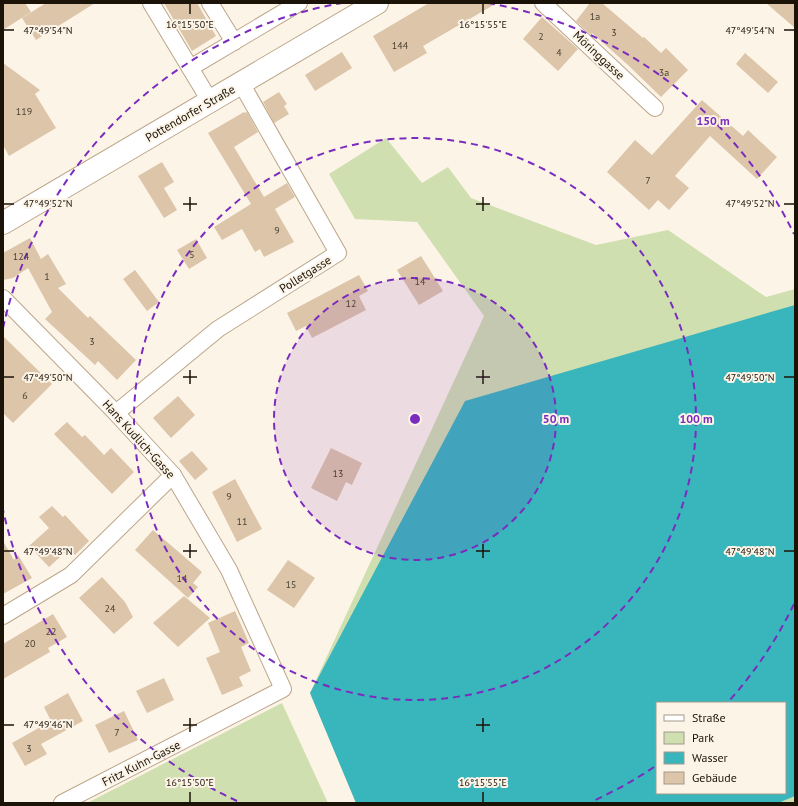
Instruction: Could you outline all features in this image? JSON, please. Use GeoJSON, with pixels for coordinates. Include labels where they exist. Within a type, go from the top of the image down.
{"type":"FeatureCollection","features":[{"type":"Feature","properties":{"kind":"main road","name":"Pottendorfer Straße"},"geometry":{"type":"LineString","coordinates":[[3,223],[377,3]]}},
{"type":"Feature","properties":{"kind":"street"},"geometry":{"type":"LineString","coordinates":[[150,3],[210,101]]}},
{"type":"Feature","properties":{"kind":"street"},"geometry":{"type":"LineString","coordinates":[[210,3],[234,42]]}},
{"type":"Feature","properties":{"kind":"street"},"geometry":{"type":"LineString","coordinates":[[190,68],[299,3]]}},
{"type":"Feature","properties":{"kind":"street","name":"Möringgasse"},"geometry":{"type":"LineString","coordinates":[[543,3],[656,108]]}},
{"type":"Feature","properties":{"kind":"street","name":"Polletgasse"},"geometry":{"type":"LineString","coordinates":[[116,413],[218,328],[338,253],[241,83]]}},
{"type":"Feature","properties":{"kind":"street","name":"Hans Kudlich-Gasse"},"geometry":{"type":"LineString","coordinates":[[3,298],[116,413],[173,475],[229,570],[283,689]]}},
{"type":"Feature","properties":{"kind":"street"},"geometry":{"type":"LineString","coordinates":[[3,616],[71,575],[173,475]]}},
{"type":"Feature","properties":{"kind":"street","name":"Fritz Kuhn-Gasse"},"geometry":{"type":"LineString","coordinates":[[62,803],[283,689]]}},
{"type":"Feature","properties":{"kind":"green space"},"geometry":{"type":"Polygon","coordinates":[[[386,138],[422,183],[448,167],[471,198],[596,245],[668,230],[766,297],[795,289],[795,803],[356,803],[310,693],[484,316],[417,222],[355,219],[329,174],[386,138]]]}},
{"type":"Feature","properties":{"kind":"green space"},"geometry":{"type":"Polygon","coordinates":[[[282,703],[328,803],[87,803],[282,703]]]}},
{"type":"Feature","properties":{"kind":"water"},"geometry":{"type":"Polygon","coordinates":[[[795,305],[795,796],[778,803],[356,803],[310,693],[465,401],[795,305]]]}},
{"type":"Feature","properties":{"kind":"building"},"geometry":{"type":"Polygon","coordinates":[[[3,3],[25,3],[31,12],[3,30],[3,3]]]}},
{"type":"Feature","properties":{"kind":"building"},"geometry":{"type":"Polygon","coordinates":[[[46,3],[95,3],[36,40],[22,18],[46,3]]]}},
{"type":"Feature","properties":{"kind":"building"},"geometry":{"type":"Polygon","coordinates":[[[164,3],[197,3],[216,36],[192,51],[164,3]]]}},
{"type":"Feature","properties":{"kind":"building"},"geometry":{"type":"Polygon","coordinates":[[[429,3],[497,3],[423,46],[427,53],[394,72],[373,36],[429,3]]]}},
{"type":"Feature","properties":{"kind":"building"},"geometry":{"type":"Polygon","coordinates":[[[590,3],[602,3],[643,38],[644,37],[661,53],[666,48],[688,70],[661,97],[628,65],[576,21],[590,3]]]}},
{"type":"Feature","properties":{"kind":"building"},"geometry":{"type":"Polygon","coordinates":[[[766,3],[795,3],[795,28],[766,3]]]}},
{"type":"Feature","properties":{"kind":"building"},"geometry":{"type":"Polygon","coordinates":[[[542,17],[578,49],[558,71],[523,39],[542,17]]]}},
{"type":"Feature","properties":{"kind":"building"},"geometry":{"type":"Polygon","coordinates":[[[342,52],[352,68],[315,91],[305,75],[342,52]]]}},
{"type":"Feature","properties":{"kind":"building"},"geometry":{"type":"Polygon","coordinates":[[[745,53],[778,82],[768,93],[736,64],[745,53]]]}},
{"type":"Feature","properties":{"kind":"building"},"geometry":{"type":"Polygon","coordinates":[[[3,63],[40,90],[35,94],[56,128],[9,156],[3,145],[3,63]]]}},
{"type":"Feature","properties":{"kind":"building"},"geometry":{"type":"Polygon","coordinates":[[[279,92],[287,104],[284,106],[289,114],[274,123],[263,102],[279,92]]]}},
{"type":"Feature","properties":{"kind":"building"},"geometry":{"type":"Polygon","coordinates":[[[702,100],[743,136],[748,130],[777,157],[757,179],[710,136],[675,176],[689,188],[669,210],[658,200],[649,210],[607,172],[635,140],[652,155],[702,100]]]}},
{"type":"Feature","properties":{"kind":"building"},"geometry":{"type":"Polygon","coordinates":[[[244,112],[247,112],[258,132],[234,147],[264,197],[287,183],[295,197],[275,209],[294,242],[264,257],[260,249],[255,252],[242,229],[222,240],[214,227],[251,204],[208,133],[244,112]]]}},
{"type":"Feature","properties":{"kind":"building"},"geometry":{"type":"Polygon","coordinates":[[[162,162],[174,182],[164,188],[177,210],[164,218],[138,176],[162,162]]]}},
{"type":"Feature","properties":{"kind":"building"},"geometry":{"type":"Polygon","coordinates":[[[30,238],[41,259],[48,254],[66,284],[58,288],[88,318],[90,316],[136,360],[117,380],[98,361],[95,365],[45,319],[52,312],[28,268],[13,278],[3,280],[3,253],[30,238]]]}},
{"type":"Feature","properties":{"kind":"building"},"geometry":{"type":"Polygon","coordinates":[[[196,239],[207,258],[189,269],[177,250],[196,239]]]}},
{"type":"Feature","properties":{"kind":"building"},"geometry":{"type":"Polygon","coordinates":[[[421,256],[443,291],[419,305],[397,270],[421,256]]]}},
{"type":"Feature","properties":{"kind":"building"},"geometry":{"type":"Polygon","coordinates":[[[135,270],[159,302],[147,311],[123,279],[135,270]]]}},
{"type":"Feature","properties":{"kind":"building"},"geometry":{"type":"Polygon","coordinates":[[[359,275],[368,291],[359,296],[366,310],[312,338],[306,326],[296,331],[287,313],[359,275]]]}},
{"type":"Feature","properties":{"kind":"building"},"geometry":{"type":"Polygon","coordinates":[[[3,336],[52,384],[13,423],[3,413],[3,336]]]}},
{"type":"Feature","properties":{"kind":"building"},"geometry":{"type":"Polygon","coordinates":[[[178,396],[195,415],[171,438],[153,418],[178,396]]]}},
{"type":"Feature","properties":{"kind":"building"},"geometry":{"type":"Polygon","coordinates":[[[67,422],[82,437],[85,435],[104,455],[111,448],[134,472],[112,494],[54,434],[67,422]]]}},
{"type":"Feature","properties":{"kind":"building"},"geometry":{"type":"Polygon","coordinates":[[[331,448],[362,463],[352,485],[346,482],[337,501],[311,488],[331,448]]]}},
{"type":"Feature","properties":{"kind":"building"},"geometry":{"type":"Polygon","coordinates":[[[192,451],[208,469],[195,480],[179,461],[192,451]]]}},
{"type":"Feature","properties":{"kind":"building"},"geometry":{"type":"Polygon","coordinates":[[[235,479],[262,529],[237,542],[212,492],[235,479]]]}},
{"type":"Feature","properties":{"kind":"building"},"geometry":{"type":"Polygon","coordinates":[[[52,506],[63,517],[65,515],[89,541],[75,555],[69,549],[49,567],[29,546],[49,528],[39,517],[52,506]]]}},
{"type":"Feature","properties":{"kind":"building"},"geometry":{"type":"Polygon","coordinates":[[[153,530],[202,572],[193,583],[198,587],[188,598],[135,550],[153,530]]]}},
{"type":"Feature","properties":{"kind":"building"},"geometry":{"type":"Polygon","coordinates":[[[3,541],[14,560],[18,555],[32,578],[3,594],[3,541]]]}},
{"type":"Feature","properties":{"kind":"building"},"geometry":{"type":"Polygon","coordinates":[[[288,560],[315,578],[294,608],[267,590],[288,560]]]}},
{"type":"Feature","properties":{"kind":"building"},"geometry":{"type":"Polygon","coordinates":[[[102,577],[125,602],[133,617],[114,634],[79,598],[102,577]]]}},
{"type":"Feature","properties":{"kind":"building"},"geometry":{"type":"Polygon","coordinates":[[[184,596],[210,618],[178,647],[153,623],[184,596]]]}},
{"type":"Feature","properties":{"kind":"building"},"geometry":{"type":"Polygon","coordinates":[[[235,611],[249,643],[241,647],[251,671],[239,677],[243,686],[222,695],[206,658],[220,652],[208,623],[235,611]]]}},
{"type":"Feature","properties":{"kind":"building"},"geometry":{"type":"Polygon","coordinates":[[[53,614],[67,637],[48,648],[50,652],[3,679],[3,644],[53,614]]]}},
{"type":"Feature","properties":{"kind":"building"},"geometry":{"type":"Polygon","coordinates":[[[164,678],[174,700],[147,713],[136,691],[164,678]]]}},
{"type":"Feature","properties":{"kind":"building"},"geometry":{"type":"Polygon","coordinates":[[[68,693],[83,721],[41,744],[47,754],[25,766],[12,743],[51,721],[44,707],[68,693]]]}},
{"type":"Feature","properties":{"kind":"building"},"geometry":{"type":"Polygon","coordinates":[[[124,711],[138,740],[109,753],[95,725],[124,711]]]}}]}
